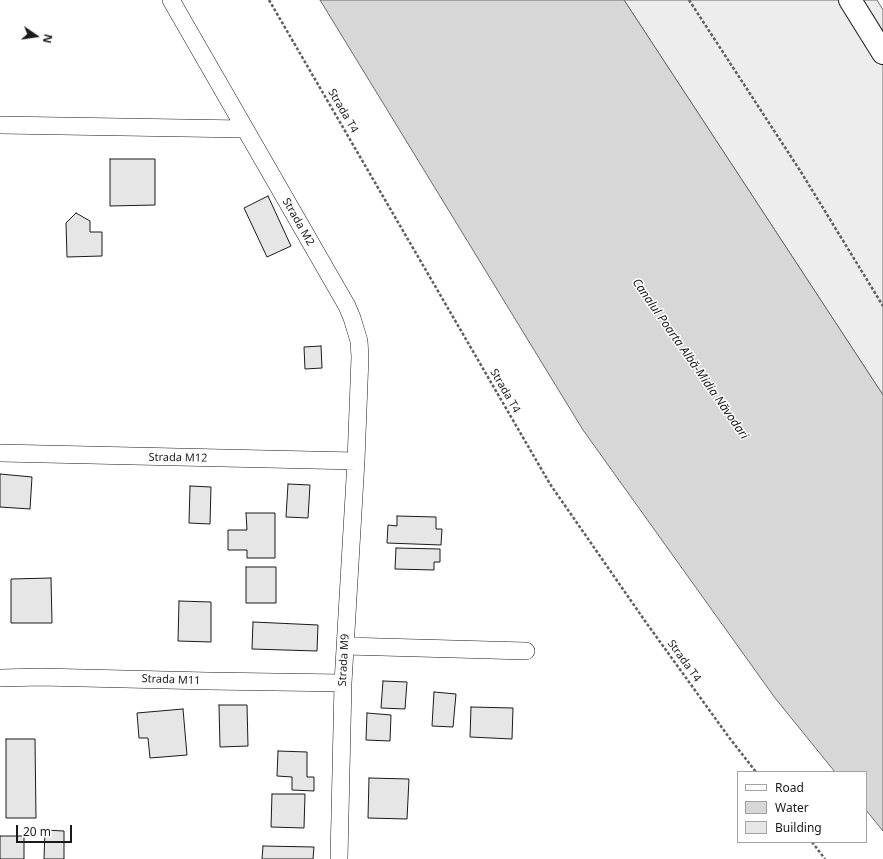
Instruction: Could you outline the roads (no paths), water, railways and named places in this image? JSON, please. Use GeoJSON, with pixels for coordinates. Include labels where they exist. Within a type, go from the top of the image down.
{"type":"FeatureCollection","features":[{"type":"Feature","properties":{"kind":"main road"},"geometry":{"type":"LineString","coordinates":[[850,0],[883,53]]}},
{"type":"Feature","properties":{"kind":"street","name":"Strada M2"},"geometry":{"type":"LineString","coordinates":[[171,0],[347,306],[352,318],[359,341],[360,357],[356,462]]}},
{"type":"Feature","properties":{"kind":"street"},"geometry":{"type":"LineString","coordinates":[[0,125],[244,129]]}},
{"type":"Feature","properties":{"kind":"street","name":"Strada M12"},"geometry":{"type":"LineString","coordinates":[[0,454],[356,462]]}},
{"type":"Feature","properties":{"kind":"street","name":"Strada M9"},"geometry":{"type":"LineString","coordinates":[[339,859],[343,683],[356,462]]}},
{"type":"Feature","properties":{"kind":"street"},"geometry":{"type":"LineString","coordinates":[[345,646],[526,651]]}},
{"type":"Feature","properties":{"kind":"street","name":"Strada M11"},"geometry":{"type":"LineString","coordinates":[[0,678],[41,677],[343,683]]}},
{"type":"Feature","properties":{"kind":"water","name":"Canalul Poarta Albă-Midia Năvodari"},"geometry":{"type":"Polygon","coordinates":[[[320,0],[624,0],[883,395],[883,831],[867,811],[867,771],[834,771],[775,698],[583,430],[320,0]]]}}]}
